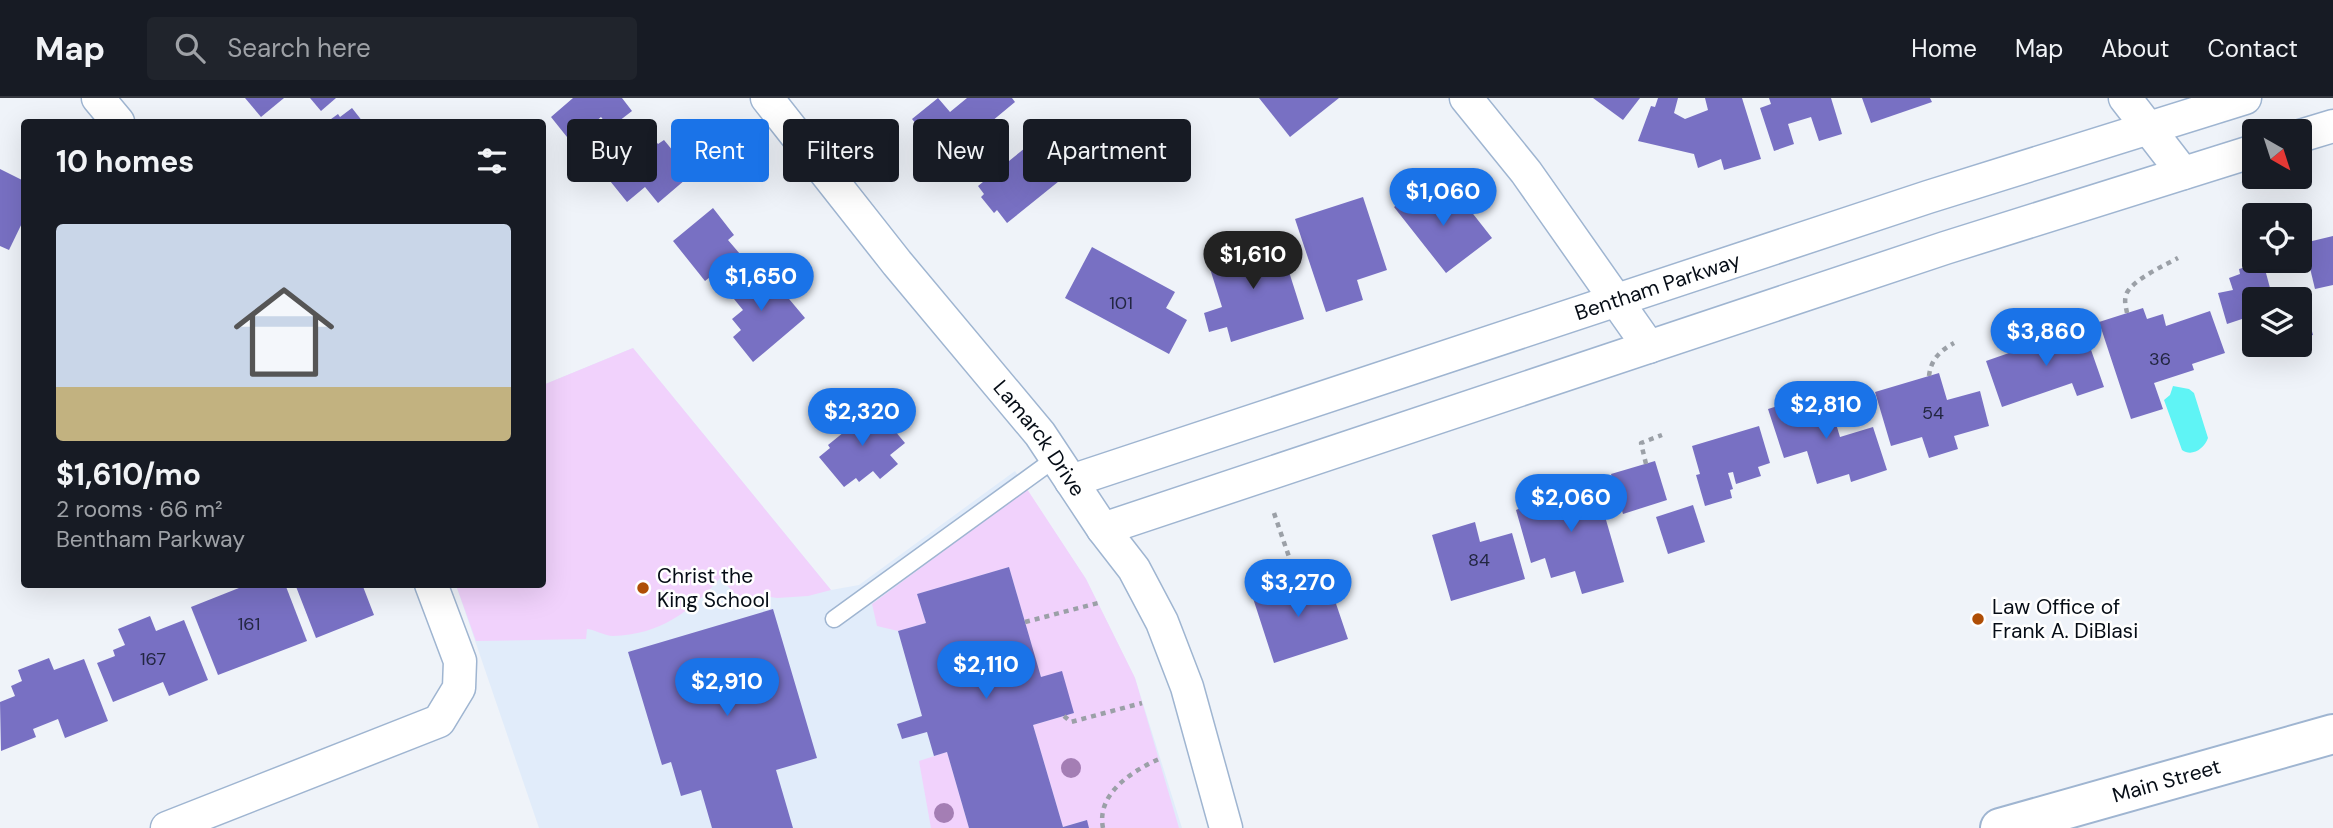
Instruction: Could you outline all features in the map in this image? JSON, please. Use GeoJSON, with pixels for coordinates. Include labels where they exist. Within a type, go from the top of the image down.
{"type":"FeatureCollection","features":[{"type":"Feature","properties":{"kind":"main road","name":"Main Street"},"geometry":{"type":"LineString","coordinates":[[2000,828],[2333,734]]}},
{"type":"Feature","properties":{"kind":"street"},"geometry":{"type":"LineString","coordinates":[[98,98],[116,119]]}},
{"type":"Feature","properties":{"kind":"street","name":"Lamarck Drive"},"geometry":{"type":"LineString","coordinates":[[767,98],[897,263],[1040,434],[1133,569],[1162,622],[1187,687],[1226,828]]}},
{"type":"Feature","properties":{"kind":"street"},"geometry":{"type":"LineString","coordinates":[[1466,98],[1526,173],[1649,346]]}},
{"type":"Feature","properties":{"kind":"street"},"geometry":{"type":"LineString","coordinates":[[2125,98],[2183,173]]}},
{"type":"Feature","properties":{"kind":"street","name":"Bentham Parkway"},"geometry":{"type":"LineString","coordinates":[[1063,469],[1616,299],[2245,98]]}},
{"type":"Feature","properties":{"kind":"street"},"geometry":{"type":"LineString","coordinates":[[2312,132],[2333,126]]}},
{"type":"Feature","properties":{"kind":"street"},"geometry":{"type":"LineString","coordinates":[[1103,528],[1945,248],[2242,155]]}},
{"type":"Feature","properties":{"kind":"street"},"geometry":{"type":"LineString","coordinates":[[167,828],[439,721],[459,688],[460,661],[433,588]]}},
{"type":"Feature","properties":{"kind":"lane"},"geometry":{"type":"LineString","coordinates":[[834,619],[1063,469]]}},
{"type":"Feature","properties":{"kind":"path"},"geometry":{"type":"LineString","coordinates":[[2127,313],[2126,294],[2129,289],[2136,282],[2178,258]]}},
{"type":"Feature","properties":{"kind":"path"},"geometry":{"type":"LineString","coordinates":[[1929,376],[1930,366],[1936,356],[1954,343]]}},
{"type":"Feature","properties":{"kind":"path"},"geometry":{"type":"LineString","coordinates":[[1646,464],[1641,443],[1662,435]]}},
{"type":"Feature","properties":{"kind":"path"},"geometry":{"type":"LineString","coordinates":[[1274,513],[1301,592]]}},
{"type":"Feature","properties":{"kind":"path"},"geometry":{"type":"LineString","coordinates":[[1025,622],[1098,603]]}},
{"type":"Feature","properties":{"kind":"path"},"geometry":{"type":"LineString","coordinates":[[1064,716],[1071,722],[1142,703]]}},
{"type":"Feature","properties":{"kind":"path"},"geometry":{"type":"LineString","coordinates":[[1103,828],[1101,819],[1105,801],[1137,769],[1158,759]]}},
{"type":"Feature","properties":{"kind":"shaded area","name":"Christ the King School"},"geometry":{"type":"Polygon","coordinates":[[[633,348],[831,590],[859,585],[1015,471],[1027,489],[909,578],[1029,493],[1086,579],[1135,678],[1182,828],[539,828],[457,588],[546,588],[546,384],[633,348]]]}},
{"type":"Feature","properties":{"kind":"shaded area"},"geometry":{"type":"Polygon","coordinates":[[[633,348],[831,590],[808,596],[764,596],[742,601],[720,578],[686,611],[660,626],[630,635],[613,636],[587,629],[586,639],[476,641],[457,588],[546,588],[546,384],[633,348]]]}},
{"type":"Feature","properties":{"kind":"shaded area"},"geometry":{"type":"Polygon","coordinates":[[[1027,489],[1086,579],[1135,678],[1179,828],[1089,828],[1086,820],[1063,827],[1033,725],[1074,713],[1041,677],[1009,567],[917,594],[926,623],[898,631],[877,626],[872,604],[1027,489]]]}},
{"type":"Feature","properties":{"kind":"shaded area"},"geometry":{"type":"Polygon","coordinates":[[[947,752],[969,828],[931,828],[919,761],[947,752]]]}},
{"type":"Feature","properties":{"kind":"water"},"geometry":{"type":"Polygon","coordinates":[[[2173,386],[2189,389],[2194,393],[2208,438],[2201,448],[2194,452],[2182,450],[2164,400],[2170,395],[2173,386]]]}},
{"type":"Feature","properties":{"kind":"building"},"geometry":{"type":"Polygon","coordinates":[[[245,98],[284,98],[261,117],[245,98]]]}},
{"type":"Feature","properties":{"kind":"building"},"geometry":{"type":"Polygon","coordinates":[[[310,98],[336,98],[321,111],[310,98]]]}},
{"type":"Feature","properties":{"kind":"building"},"geometry":{"type":"Polygon","coordinates":[[[573,98],[622,98],[632,111],[622,119],[567,119],[567,137],[551,117],[573,98]]]}},
{"type":"Feature","properties":{"kind":"building"},"geometry":{"type":"Polygon","coordinates":[[[938,98],[950,112],[967,98],[1012,98],[1015,102],[994,119],[912,119],[938,98]]]}},
{"type":"Feature","properties":{"kind":"building"},"geometry":{"type":"Polygon","coordinates":[[[1259,98],[1339,98],[1290,137],[1259,98]]]}},
{"type":"Feature","properties":{"kind":"building"},"geometry":{"type":"Polygon","coordinates":[[[1593,98],[1640,98],[1623,120],[1593,98]]]}},
{"type":"Feature","properties":{"kind":"building"},"geometry":{"type":"Polygon","coordinates":[[[1658,98],[1678,98],[1674,113],[1685,119],[1708,110],[1705,98],[1742,98],[1761,159],[1724,170],[1721,159],[1698,168],[1694,154],[1638,141],[1651,106],[1655,107],[1658,98]]]}},
{"type":"Feature","properties":{"kind":"building"},"geometry":{"type":"Polygon","coordinates":[[[1769,98],[1831,98],[1842,134],[1819,141],[1811,117],[1788,124],[1794,144],[1774,151],[1760,108],[1771,104],[1769,98]]]}},
{"type":"Feature","properties":{"kind":"building"},"geometry":{"type":"Polygon","coordinates":[[[1862,98],[1930,98],[1932,102],[1871,123],[1862,98]]]}},
{"type":"Feature","properties":{"kind":"building"},"geometry":{"type":"Polygon","coordinates":[[[352,108],[361,119],[331,119],[338,114],[340,117],[352,108]]]}},
{"type":"Feature","properties":{"kind":"building"},"geometry":{"type":"Polygon","coordinates":[[[664,140],[671,148],[671,182],[683,182],[658,203],[645,187],[627,202],[611,182],[657,182],[657,143],[664,140]]]}},
{"type":"Feature","properties":{"kind":"building"},"geometry":{"type":"Polygon","coordinates":[[[1023,150],[1023,182],[1058,182],[1007,223],[997,210],[994,213],[981,197],[984,194],[978,186],[983,182],[1009,182],[1009,161],[1023,150]]]}},
{"type":"Feature","properties":{"kind":"building"},"geometry":{"type":"Polygon","coordinates":[[[0,169],[21,180],[21,225],[9,250],[0,246],[0,169]]]}},
{"type":"Feature","properties":{"kind":"building"},"geometry":{"type":"Polygon","coordinates":[[[1419,186],[1440,212],[1459,196],[1492,238],[1446,273],[1394,207],[1419,186]]]}},
{"type":"Feature","properties":{"kind":"building"},"geometry":{"type":"Polygon","coordinates":[[[1363,197],[1387,270],[1357,280],[1363,300],[1326,312],[1295,219],[1363,197]]]}},
{"type":"Feature","properties":{"kind":"building"},"geometry":{"type":"Polygon","coordinates":[[[713,208],[734,235],[728,240],[740,254],[705,281],[673,241],[713,208]]]}},
{"type":"Feature","properties":{"kind":"building"},"geometry":{"type":"Polygon","coordinates":[[[2333,236],[2333,285],[2315,289],[2311,273],[2312,241],[2333,236]]]}},
{"type":"Feature","properties":{"kind":"building"},"geometry":{"type":"Polygon","coordinates":[[[1278,237],[1304,319],[1231,342],[1227,327],[1209,332],[1204,313],[1222,307],[1207,259],[1278,237]]]}},
{"type":"Feature","properties":{"kind":"building"},"geometry":{"type":"Polygon","coordinates":[[[1092,247],[1175,292],[1166,308],[1187,320],[1169,354],[1065,298],[1092,247]]]}},
{"type":"Feature","properties":{"kind":"building"},"geometry":{"type":"Polygon","coordinates":[[[749,267],[761,282],[769,275],[805,318],[753,362],[733,337],[741,330],[732,319],[743,310],[725,288],[749,267]]]}},
{"type":"Feature","properties":{"kind":"building"},"geometry":{"type":"Polygon","coordinates":[[[2242,268],[2242,273],[2266,273],[2270,287],[2242,287],[2242,319],[2227,324],[2218,293],[2233,290],[2229,278],[2240,274],[2239,269],[2242,268]]]}},
{"type":"Feature","properties":{"kind":"building"},"geometry":{"type":"Polygon","coordinates":[[[2143,308],[2147,319],[2163,314],[2166,326],[2210,311],[2225,353],[2192,364],[2194,370],[2154,383],[2163,409],[2131,419],[2099,322],[2143,308]]]}},
{"type":"Feature","properties":{"kind":"building"},"geometry":{"type":"Polygon","coordinates":[[[2083,327],[2104,387],[2077,396],[2072,383],[2002,407],[1986,361],[2083,327]]]}},
{"type":"Feature","properties":{"kind":"building"},"geometry":{"type":"Polygon","coordinates":[[[1939,373],[1947,400],[1980,391],[1989,426],[1954,436],[1958,449],[1929,458],[1922,437],[1891,446],[1875,392],[1939,373]]]}},
{"type":"Feature","properties":{"kind":"building"},"geometry":{"type":"Polygon","coordinates":[[[1812,395],[1815,405],[1829,401],[1840,437],[1873,427],[1887,470],[1851,482],[1849,474],[1817,484],[1807,451],[1784,458],[1768,409],[1812,395]]]}},
{"type":"Feature","properties":{"kind":"building"},"geometry":{"type":"Polygon","coordinates":[[[875,407],[905,443],[890,455],[898,464],[880,479],[873,471],[859,482],[856,478],[844,487],[819,457],[830,448],[828,445],[844,432],[837,423],[851,411],[859,419],[875,407]]]}},
{"type":"Feature","properties":{"kind":"building"},"geometry":{"type":"Polygon","coordinates":[[[1759,426],[1770,463],[1758,467],[1761,476],[1736,484],[1733,472],[1728,473],[1733,489],[1730,490],[1732,498],[1705,506],[1696,475],[1700,474],[1692,446],[1759,426]]]}},
{"type":"Feature","properties":{"kind":"building"},"geometry":{"type":"Polygon","coordinates":[[[1655,461],[1667,500],[1623,514],[1611,474],[1655,461]]]}},
{"type":"Feature","properties":{"kind":"building"},"geometry":{"type":"Polygon","coordinates":[[[1593,475],[1624,582],[1582,594],[1575,571],[1551,578],[1545,558],[1531,563],[1516,510],[1523,507],[1520,499],[1593,475]]]}},
{"type":"Feature","properties":{"kind":"building"},"geometry":{"type":"Polygon","coordinates":[[[1693,505],[1705,542],[1668,554],[1656,517],[1693,505]]]}},
{"type":"Feature","properties":{"kind":"building"},"geometry":{"type":"Polygon","coordinates":[[[1475,522],[1480,542],[1512,533],[1525,579],[1451,601],[1432,535],[1475,522]]]}},
{"type":"Feature","properties":{"kind":"building"},"geometry":{"type":"Polygon","coordinates":[[[1009,567],[1041,677],[1062,671],[1074,713],[1033,725],[1063,827],[1087,820],[1089,828],[969,828],[947,752],[934,756],[927,732],[902,739],[897,724],[922,716],[898,631],[926,623],[917,594],[1009,567]]]}},
{"type":"Feature","properties":{"kind":"building"},"geometry":{"type":"Polygon","coordinates":[[[1293,578],[1298,593],[1329,583],[1348,639],[1274,663],[1251,592],[1293,578]]]}},
{"type":"Feature","properties":{"kind":"building"},"geometry":{"type":"Polygon","coordinates":[[[239,588],[287,588],[307,641],[218,675],[191,607],[239,588]]]}},
{"type":"Feature","properties":{"kind":"building"},"geometry":{"type":"Polygon","coordinates":[[[297,588],[364,588],[374,615],[316,638],[297,588]]]}},
{"type":"Feature","properties":{"kind":"building"},"geometry":{"type":"Polygon","coordinates":[[[773,609],[817,758],[776,770],[793,828],[712,828],[701,790],[681,796],[671,762],[662,765],[628,652],[773,609]]]}},
{"type":"Feature","properties":{"kind":"building"},"geometry":{"type":"Polygon","coordinates":[[[150,616],[156,631],[184,620],[208,680],[169,696],[163,682],[113,702],[97,663],[115,656],[113,650],[125,645],[118,629],[150,616]]]}},
{"type":"Feature","properties":{"kind":"building"},"geometry":{"type":"Polygon","coordinates":[[[49,658],[54,670],[84,659],[108,721],[65,738],[58,719],[33,729],[36,737],[1,751],[0,702],[15,696],[11,686],[22,681],[18,670],[49,658]]]}},
{"type":"Feature","properties":{"kind":"place","name":"Christ the King School"},"geometry":{"type":"Point","coordinates":[643,588]}},
{"type":"Feature","properties":{"kind":"place","name":"Law Office of Frank A. DiBlasi"},"geometry":{"type":"Point","coordinates":[1978,619]}}]}
